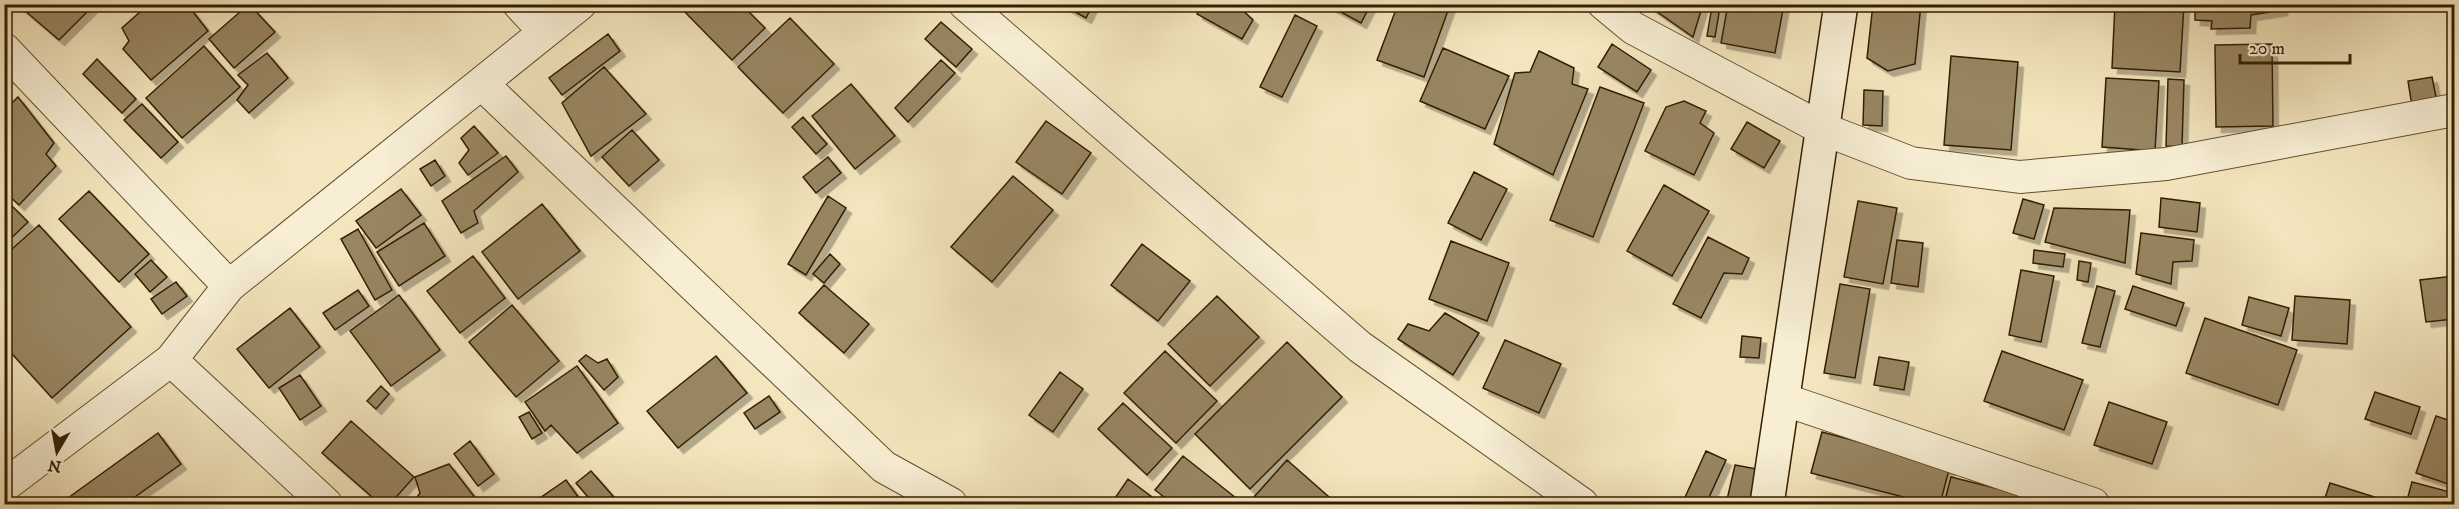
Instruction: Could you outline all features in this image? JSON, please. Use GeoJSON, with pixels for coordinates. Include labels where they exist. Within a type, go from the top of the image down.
{"type":"FeatureCollection","features":[{"type":"Feature","properties":{"kind":"street"},"geometry":{"type":"LineString","coordinates":[[519,4],[545,32]]}},
{"type":"Feature","properties":{"kind":"street"},"geometry":{"type":"LineString","coordinates":[[4,486],[171,360],[229,286],[580,4]]}},
{"type":"Feature","properties":{"kind":"street"},"geometry":{"type":"LineString","coordinates":[[965,4],[1360,347],[1582,504]]}},
{"type":"Feature","properties":{"kind":"street"},"geometry":{"type":"LineString","coordinates":[[1604,4],[1633,28],[1822,129],[1911,163],[2020,177],[2166,164],[2454,110]]}},
{"type":"Feature","properties":{"kind":"street"},"geometry":{"type":"LineString","coordinates":[[1767,504],[1841,4]]}},
{"type":"Feature","properties":{"kind":"street"},"geometry":{"type":"LineString","coordinates":[[4,49],[229,286]]}},
{"type":"Feature","properties":{"kind":"street"},"geometry":{"type":"LineString","coordinates":[[482,84],[884,467],[951,504]]}},
{"type":"Feature","properties":{"kind":"street"},"geometry":{"type":"LineString","coordinates":[[171,360],[326,504]]}},
{"type":"Feature","properties":{"kind":"street"},"geometry":{"type":"LineString","coordinates":[[1782,399],[2093,504]]}},
{"type":"Feature","properties":{"kind":"building"},"geometry":{"type":"Polygon","coordinates":[[[17,4],[95,4],[59,40],[17,4]]]}},
{"type":"Feature","properties":{"kind":"building"},"geometry":{"type":"Polygon","coordinates":[[[149,4],[187,4],[208,31],[151,80],[123,49],[129,41],[122,28],[149,4]]]}},
{"type":"Feature","properties":{"kind":"building"},"geometry":{"type":"Polygon","coordinates":[[[249,4],[275,32],[234,68],[209,39],[249,4]]]}},
{"type":"Feature","properties":{"kind":"building"},"geometry":{"type":"Polygon","coordinates":[[[684,4],[741,4],[765,28],[732,60],[681,8],[684,4]]]}},
{"type":"Feature","properties":{"kind":"building"},"geometry":{"type":"Polygon","coordinates":[[[1061,4],[1093,4],[1086,18],[1061,4]]]}},
{"type":"Feature","properties":{"kind":"building"},"geometry":{"type":"Polygon","coordinates":[[[1202,4],[1236,4],[1253,20],[1242,39],[1197,14],[1202,4]]]}},
{"type":"Feature","properties":{"kind":"building"},"geometry":{"type":"Polygon","coordinates":[[[1326,4],[1371,4],[1361,23],[1326,4]]]}},
{"type":"Feature","properties":{"kind":"building"},"geometry":{"type":"Polygon","coordinates":[[[1398,4],[1450,5],[1424,77],[1377,60],[1398,4]]]}},
{"type":"Feature","properties":{"kind":"building"},"geometry":{"type":"Polygon","coordinates":[[[1646,4],[1703,4],[1693,37],[1646,4]]]}},
{"type":"Feature","properties":{"kind":"building"},"geometry":{"type":"Polygon","coordinates":[[[1728,4],[1784,4],[1775,53],[1721,43],[1728,4]]]}},
{"type":"Feature","properties":{"kind":"building"},"geometry":{"type":"Polygon","coordinates":[[[1873,4],[1921,4],[1915,64],[1888,71],[1867,58],[1873,4]]]}},
{"type":"Feature","properties":{"kind":"building"},"geometry":{"type":"Polygon","coordinates":[[[2115,4],[2184,4],[2180,72],[2112,68],[2115,4]]]}},
{"type":"Feature","properties":{"kind":"building"},"geometry":{"type":"Polygon","coordinates":[[[2195,4],[2282,4],[2282,10],[2251,15],[2250,28],[2211,29],[2212,21],[2195,20],[2195,4]]]}},
{"type":"Feature","properties":{"kind":"building"},"geometry":{"type":"Polygon","coordinates":[[[1712,6],[1720,7],[1715,37],[1707,36],[1712,6]]]}},
{"type":"Feature","properties":{"kind":"building"},"geometry":{"type":"Polygon","coordinates":[[[1295,15],[1317,26],[1282,97],[1260,87],[1295,15]]]}},
{"type":"Feature","properties":{"kind":"building"},"geometry":{"type":"Polygon","coordinates":[[[790,18],[834,64],[783,113],[738,67],[790,18]]]}},
{"type":"Feature","properties":{"kind":"building"},"geometry":{"type":"Polygon","coordinates":[[[941,22],[972,49],[956,67],[925,39],[941,22]]]}},
{"type":"Feature","properties":{"kind":"building"},"geometry":{"type":"Polygon","coordinates":[[[608,34],[620,51],[562,95],[549,78],[608,34]]]}},
{"type":"Feature","properties":{"kind":"building"},"geometry":{"type":"Polygon","coordinates":[[[1612,44],[1651,70],[1637,92],[1598,67],[1612,44]]]}},
{"type":"Feature","properties":{"kind":"building"},"geometry":{"type":"Polygon","coordinates":[[[2272,44],[2273,126],[2216,127],[2215,45],[2272,44]]]}},
{"type":"Feature","properties":{"kind":"building"},"geometry":{"type":"Polygon","coordinates":[[[204,46],[240,87],[182,138],[146,98],[204,46]]]}},
{"type":"Feature","properties":{"kind":"building"},"geometry":{"type":"Polygon","coordinates":[[[1443,48],[1509,76],[1485,129],[1420,101],[1443,48]]]}},
{"type":"Feature","properties":{"kind":"building"},"geometry":{"type":"Polygon","coordinates":[[[1539,51],[1574,68],[1572,84],[1588,89],[1553,175],[1494,144],[1515,73],[1530,72],[1539,51]]]}},
{"type":"Feature","properties":{"kind":"building"},"geometry":{"type":"Polygon","coordinates":[[[267,53],[288,78],[249,113],[237,100],[248,85],[238,75],[267,53]]]}},
{"type":"Feature","properties":{"kind":"building"},"geometry":{"type":"Polygon","coordinates":[[[1951,56],[2018,62],[2011,150],[1944,145],[1951,56]]]}},
{"type":"Feature","properties":{"kind":"building"},"geometry":{"type":"Polygon","coordinates":[[[97,59],[136,99],[122,113],[83,74],[97,59]]]}},
{"type":"Feature","properties":{"kind":"building"},"geometry":{"type":"Polygon","coordinates":[[[941,60],[955,73],[908,122],[895,108],[941,60]]]}},
{"type":"Feature","properties":{"kind":"building"},"geometry":{"type":"Polygon","coordinates":[[[604,67],[646,114],[591,156],[562,103],[604,67]]]}},
{"type":"Feature","properties":{"kind":"building"},"geometry":{"type":"Polygon","coordinates":[[[2432,77],[2437,102],[2412,106],[2408,81],[2432,77]]]}},
{"type":"Feature","properties":{"kind":"building"},"geometry":{"type":"Polygon","coordinates":[[[2106,78],[2159,81],[2155,151],[2102,147],[2106,78]]]}},
{"type":"Feature","properties":{"kind":"building"},"geometry":{"type":"Polygon","coordinates":[[[2168,79],[2184,80],[2182,147],[2166,146],[2168,79]]]}},
{"type":"Feature","properties":{"kind":"building"},"geometry":{"type":"Polygon","coordinates":[[[851,84],[895,136],[855,169],[812,116],[851,84]]]}},
{"type":"Feature","properties":{"kind":"building"},"geometry":{"type":"Polygon","coordinates":[[[1600,87],[1644,103],[1593,237],[1550,220],[1600,87]]]}},
{"type":"Feature","properties":{"kind":"building"},"geometry":{"type":"Polygon","coordinates":[[[1864,90],[1883,91],[1882,126],[1863,125],[1864,90]]]}},
{"type":"Feature","properties":{"kind":"building"},"geometry":{"type":"Polygon","coordinates":[[[18,97],[54,143],[46,154],[56,166],[19,205],[4,191],[4,111],[18,97]]]}},
{"type":"Feature","properties":{"kind":"building"},"geometry":{"type":"Polygon","coordinates":[[[1684,101],[1706,111],[1700,123],[1714,133],[1694,175],[1645,151],[1666,107],[1684,101]]]}},
{"type":"Feature","properties":{"kind":"building"},"geometry":{"type":"Polygon","coordinates":[[[142,104],[178,142],[161,158],[124,120],[142,104]]]}},
{"type":"Feature","properties":{"kind":"building"},"geometry":{"type":"Polygon","coordinates":[[[803,117],[827,144],[816,154],[792,127],[803,117]]]}},
{"type":"Feature","properties":{"kind":"building"},"geometry":{"type":"Polygon","coordinates":[[[1046,121],[1091,153],[1062,194],[1016,162],[1046,121]]]}},
{"type":"Feature","properties":{"kind":"building"},"geometry":{"type":"Polygon","coordinates":[[[1747,122],[1780,141],[1764,168],[1731,149],[1747,122]]]}},
{"type":"Feature","properties":{"kind":"building"},"geometry":{"type":"Polygon","coordinates":[[[474,126],[498,153],[468,175],[459,163],[469,150],[461,138],[474,126]]]}},
{"type":"Feature","properties":{"kind":"building"},"geometry":{"type":"Polygon","coordinates":[[[632,130],[659,160],[629,186],[602,157],[632,130]]]}},
{"type":"Feature","properties":{"kind":"building"},"geometry":{"type":"Polygon","coordinates":[[[506,156],[518,172],[474,211],[478,223],[461,233],[442,201],[506,156]]]}},
{"type":"Feature","properties":{"kind":"building"},"geometry":{"type":"Polygon","coordinates":[[[828,157],[841,173],[816,193],[803,177],[828,157]]]}},
{"type":"Feature","properties":{"kind":"building"},"geometry":{"type":"Polygon","coordinates":[[[435,160],[445,176],[431,186],[420,169],[435,160]]]}},
{"type":"Feature","properties":{"kind":"building"},"geometry":{"type":"Polygon","coordinates":[[[1474,172],[1507,189],[1481,240],[1448,223],[1474,172]]]}},
{"type":"Feature","properties":{"kind":"building"},"geometry":{"type":"Polygon","coordinates":[[[1013,176],[1053,210],[992,282],[951,247],[1013,176]]]}},
{"type":"Feature","properties":{"kind":"building"},"geometry":{"type":"Polygon","coordinates":[[[1664,185],[1709,211],[1672,276],[1627,251],[1664,185]]]}},
{"type":"Feature","properties":{"kind":"building"},"geometry":{"type":"Polygon","coordinates":[[[401,189],[421,215],[376,248],[356,221],[401,189]]]}},
{"type":"Feature","properties":{"kind":"building"},"geometry":{"type":"Polygon","coordinates":[[[89,191],[149,254],[119,282],[59,219],[89,191]]]}},
{"type":"Feature","properties":{"kind":"building"},"geometry":{"type":"Polygon","coordinates":[[[828,196],[846,208],[806,275],[788,264],[828,196]]]}},
{"type":"Feature","properties":{"kind":"building"},"geometry":{"type":"Polygon","coordinates":[[[2161,198],[2200,203],[2197,232],[2159,227],[2161,198]]]}},
{"type":"Feature","properties":{"kind":"building"},"geometry":{"type":"Polygon","coordinates":[[[2023,199],[2044,205],[2034,239],[2013,233],[2023,199]]]}},
{"type":"Feature","properties":{"kind":"building"},"geometry":{"type":"Polygon","coordinates":[[[1858,201],[1897,208],[1883,284],[1844,277],[1858,201]]]}},
{"type":"Feature","properties":{"kind":"building"},"geometry":{"type":"Polygon","coordinates":[[[542,204],[580,251],[518,299],[482,252],[542,204]]]}},
{"type":"Feature","properties":{"kind":"building"},"geometry":{"type":"Polygon","coordinates":[[[12,206],[28,222],[4,245],[4,213],[12,206]]]}},
{"type":"Feature","properties":{"kind":"building"},"geometry":{"type":"Polygon","coordinates":[[[2054,208],[2130,210],[2125,263],[2045,242],[2054,208]]]}},
{"type":"Feature","properties":{"kind":"building"},"geometry":{"type":"Polygon","coordinates":[[[424,223],[445,256],[399,286],[377,252],[424,223]]]}},
{"type":"Feature","properties":{"kind":"building"},"geometry":{"type":"Polygon","coordinates":[[[39,225],[131,327],[52,398],[4,345],[4,256],[39,225]]]}},
{"type":"Feature","properties":{"kind":"building"},"geometry":{"type":"Polygon","coordinates":[[[358,229],[392,290],[375,300],[341,239],[358,229]]]}},
{"type":"Feature","properties":{"kind":"building"},"geometry":{"type":"Polygon","coordinates":[[[2141,233],[2194,240],[2192,261],[2173,262],[2171,284],[2136,274],[2141,233]]]}},
{"type":"Feature","properties":{"kind":"building"},"geometry":{"type":"Polygon","coordinates":[[[1708,237],[1749,258],[1742,274],[1724,273],[1701,318],[1673,304],[1708,237]]]}},
{"type":"Feature","properties":{"kind":"building"},"geometry":{"type":"Polygon","coordinates":[[[1897,240],[1923,243],[1918,287],[1891,283],[1897,240]]]}},
{"type":"Feature","properties":{"kind":"building"},"geometry":{"type":"Polygon","coordinates":[[[1451,241],[1509,263],[1487,321],[1429,299],[1451,241]]]}},
{"type":"Feature","properties":{"kind":"building"},"geometry":{"type":"Polygon","coordinates":[[[1142,244],[1190,281],[1158,321],[1111,285],[1142,244]]]}},
{"type":"Feature","properties":{"kind":"building"},"geometry":{"type":"Polygon","coordinates":[[[2034,250],[2065,254],[2063,267],[2033,263],[2034,250]]]}},
{"type":"Feature","properties":{"kind":"building"},"geometry":{"type":"Polygon","coordinates":[[[830,254],[840,264],[824,283],[813,274],[830,254]]]}},
{"type":"Feature","properties":{"kind":"building"},"geometry":{"type":"Polygon","coordinates":[[[473,256],[505,298],[460,333],[427,291],[473,256]]]}},
{"type":"Feature","properties":{"kind":"building"},"geometry":{"type":"Polygon","coordinates":[[[151,260],[167,277],[150,292],[135,274],[151,260]]]}},
{"type":"Feature","properties":{"kind":"building"},"geometry":{"type":"Polygon","coordinates":[[[2079,261],[2091,263],[2088,282],[2077,280],[2079,261]]]}},
{"type":"Feature","properties":{"kind":"building"},"geometry":{"type":"Polygon","coordinates":[[[2021,270],[2054,276],[2041,342],[2009,335],[2021,270]]]}},
{"type":"Feature","properties":{"kind":"building"},"geometry":{"type":"Polygon","coordinates":[[[2454,276],[2454,319],[2426,322],[2420,280],[2454,276]]]}},
{"type":"Feature","properties":{"kind":"building"},"geometry":{"type":"Polygon","coordinates":[[[176,282],[187,296],[162,314],[151,299],[176,282]]]}},
{"type":"Feature","properties":{"kind":"building"},"geometry":{"type":"Polygon","coordinates":[[[1840,284],[1870,289],[1855,378],[1824,373],[1840,284]]]}},
{"type":"Feature","properties":{"kind":"building"},"geometry":{"type":"Polygon","coordinates":[[[824,285],[869,324],[844,353],[799,313],[824,285]]]}},
{"type":"Feature","properties":{"kind":"building"},"geometry":{"type":"Polygon","coordinates":[[[2097,286],[2115,291],[2100,347],[2082,343],[2097,286]]]}},
{"type":"Feature","properties":{"kind":"building"},"geometry":{"type":"Polygon","coordinates":[[[2133,286],[2184,303],[2176,326],[2125,309],[2133,286]]]}},
{"type":"Feature","properties":{"kind":"building"},"geometry":{"type":"Polygon","coordinates":[[[358,290],[369,306],[335,330],[323,313],[358,290]]]}},
{"type":"Feature","properties":{"kind":"building"},"geometry":{"type":"Polygon","coordinates":[[[399,295],[440,350],[391,386],[350,331],[399,295]]]}},
{"type":"Feature","properties":{"kind":"building"},"geometry":{"type":"Polygon","coordinates":[[[1217,296],[1259,337],[1210,386],[1168,344],[1217,296]]]}},
{"type":"Feature","properties":{"kind":"building"},"geometry":{"type":"Polygon","coordinates":[[[2295,296],[2350,300],[2347,344],[2292,340],[2295,296]]]}},
{"type":"Feature","properties":{"kind":"building"},"geometry":{"type":"Polygon","coordinates":[[[2249,297],[2289,308],[2281,336],[2242,325],[2249,297]]]}},
{"type":"Feature","properties":{"kind":"building"},"geometry":{"type":"Polygon","coordinates":[[[512,305],[559,361],[516,397],[469,342],[512,305]]]}},
{"type":"Feature","properties":{"kind":"building"},"geometry":{"type":"Polygon","coordinates":[[[290,308],[320,347],[269,388],[237,349],[290,308]]]}},
{"type":"Feature","properties":{"kind":"building"},"geometry":{"type":"Polygon","coordinates":[[[1445,313],[1479,333],[1453,375],[1398,339],[1408,324],[1429,331],[1445,313]]]}},
{"type":"Feature","properties":{"kind":"building"},"geometry":{"type":"Polygon","coordinates":[[[2205,318],[2297,350],[2278,405],[2186,373],[2205,318]]]}},
{"type":"Feature","properties":{"kind":"building"},"geometry":{"type":"Polygon","coordinates":[[[1742,336],[1761,338],[1759,358],[1740,357],[1742,336]]]}},
{"type":"Feature","properties":{"kind":"building"},"geometry":{"type":"Polygon","coordinates":[[[1505,340],[1561,364],[1539,413],[1483,388],[1505,340]]]}},
{"type":"Feature","properties":{"kind":"building"},"geometry":{"type":"Polygon","coordinates":[[[1287,342],[1342,397],[1250,489],[1195,434],[1287,342]]]}},
{"type":"Feature","properties":{"kind":"building"},"geometry":{"type":"Polygon","coordinates":[[[1165,351],[1217,401],[1176,443],[1124,393],[1165,351]]]}},
{"type":"Feature","properties":{"kind":"building"},"geometry":{"type":"Polygon","coordinates":[[[2002,351],[2083,380],[2064,430],[1984,401],[2002,351]]]}},
{"type":"Feature","properties":{"kind":"building"},"geometry":{"type":"Polygon","coordinates":[[[586,355],[598,363],[607,359],[618,377],[604,390],[579,361],[586,355]]]}},
{"type":"Feature","properties":{"kind":"building"},"geometry":{"type":"Polygon","coordinates":[[[716,356],[747,393],[678,448],[647,411],[716,356]]]}},
{"type":"Feature","properties":{"kind":"building"},"geometry":{"type":"Polygon","coordinates":[[[1879,357],[1909,362],[1904,390],[1874,385],[1879,357]]]}},
{"type":"Feature","properties":{"kind":"building"},"geometry":{"type":"Polygon","coordinates":[[[577,366],[618,423],[577,453],[551,425],[545,431],[525,402],[577,366]]]}},
{"type":"Feature","properties":{"kind":"building"},"geometry":{"type":"Polygon","coordinates":[[[1060,372],[1083,389],[1053,432],[1029,415],[1060,372]]]}},
{"type":"Feature","properties":{"kind":"building"},"geometry":{"type":"Polygon","coordinates":[[[300,375],[321,406],[300,420],[279,388],[300,375]]]}},
{"type":"Feature","properties":{"kind":"building"},"geometry":{"type":"Polygon","coordinates":[[[381,386],[389,394],[376,409],[367,401],[381,386]]]}},
{"type":"Feature","properties":{"kind":"building"},"geometry":{"type":"Polygon","coordinates":[[[2375,392],[2420,407],[2411,434],[2365,419],[2375,392]]]}},
{"type":"Feature","properties":{"kind":"building"},"geometry":{"type":"Polygon","coordinates":[[[769,396],[780,412],[755,429],[744,413],[769,396]]]}},
{"type":"Feature","properties":{"kind":"building"},"geometry":{"type":"Polygon","coordinates":[[[2109,402],[2167,422],[2152,464],[2094,445],[2109,402]]]}},
{"type":"Feature","properties":{"kind":"building"},"geometry":{"type":"Polygon","coordinates":[[[1123,403],[1172,448],[1147,475],[1098,429],[1123,403]]]}},
{"type":"Feature","properties":{"kind":"building"},"geometry":{"type":"Polygon","coordinates":[[[529,412],[542,433],[532,439],[519,417],[529,412]]]}},
{"type":"Feature","properties":{"kind":"building"},"geometry":{"type":"Polygon","coordinates":[[[2436,416],[2454,422],[2454,486],[2416,473],[2436,416]]]}},
{"type":"Feature","properties":{"kind":"building"},"geometry":{"type":"Polygon","coordinates":[[[351,421],[414,477],[390,504],[380,504],[322,453],[351,421]]]}},
{"type":"Feature","properties":{"kind":"building"},"geometry":{"type":"Polygon","coordinates":[[[1822,432],[1950,466],[1940,504],[1930,504],[1811,473],[1822,432]]]}},
{"type":"Feature","properties":{"kind":"building"},"geometry":{"type":"Polygon","coordinates":[[[158,433],[181,464],[125,504],[61,503],[158,433]]]}},
{"type":"Feature","properties":{"kind":"building"},"geometry":{"type":"Polygon","coordinates":[[[470,441],[494,474],[478,486],[454,454],[470,441]]]}},
{"type":"Feature","properties":{"kind":"building"},"geometry":{"type":"Polygon","coordinates":[[[1706,451],[1726,460],[1706,504],[1682,504],[1706,451]]]}},
{"type":"Feature","properties":{"kind":"building"},"geometry":{"type":"Polygon","coordinates":[[[1183,456],[1241,502],[1239,504],[1173,504],[1155,490],[1183,456]]]}},
{"type":"Feature","properties":{"kind":"building"},"geometry":{"type":"Polygon","coordinates":[[[1287,460],[1337,504],[1262,504],[1254,497],[1287,460]]]}},
{"type":"Feature","properties":{"kind":"building"},"geometry":{"type":"Polygon","coordinates":[[[449,464],[480,504],[412,504],[420,493],[415,477],[449,464]]]}},
{"type":"Feature","properties":{"kind":"building"},"geometry":{"type":"Polygon","coordinates":[[[1735,465],[1757,469],[1749,504],[1726,504],[1735,465]]]}},
{"type":"Feature","properties":{"kind":"building"},"geometry":{"type":"Polygon","coordinates":[[[591,471],[620,504],[594,504],[576,483],[591,471]]]}},
{"type":"Feature","properties":{"kind":"building"},"geometry":{"type":"Polygon","coordinates":[[[1951,477],[2023,495],[2021,504],[1944,504],[1951,477]]]}},
{"type":"Feature","properties":{"kind":"building"},"geometry":{"type":"Polygon","coordinates":[[[1128,479],[1152,497],[1147,504],[1111,504],[1128,479]]]}},
{"type":"Feature","properties":{"kind":"building"},"geometry":{"type":"Polygon","coordinates":[[[566,480],[579,498],[569,504],[545,504],[540,498],[566,480]]]}},
{"type":"Feature","properties":{"kind":"building"},"geometry":{"type":"Polygon","coordinates":[[[2412,482],[2454,493],[2454,504],[2406,504],[2412,482]]]}},
{"type":"Feature","properties":{"kind":"building"},"geometry":{"type":"Polygon","coordinates":[[[2330,483],[2384,500],[2383,504],[2323,504],[2330,483]]]}}]}
